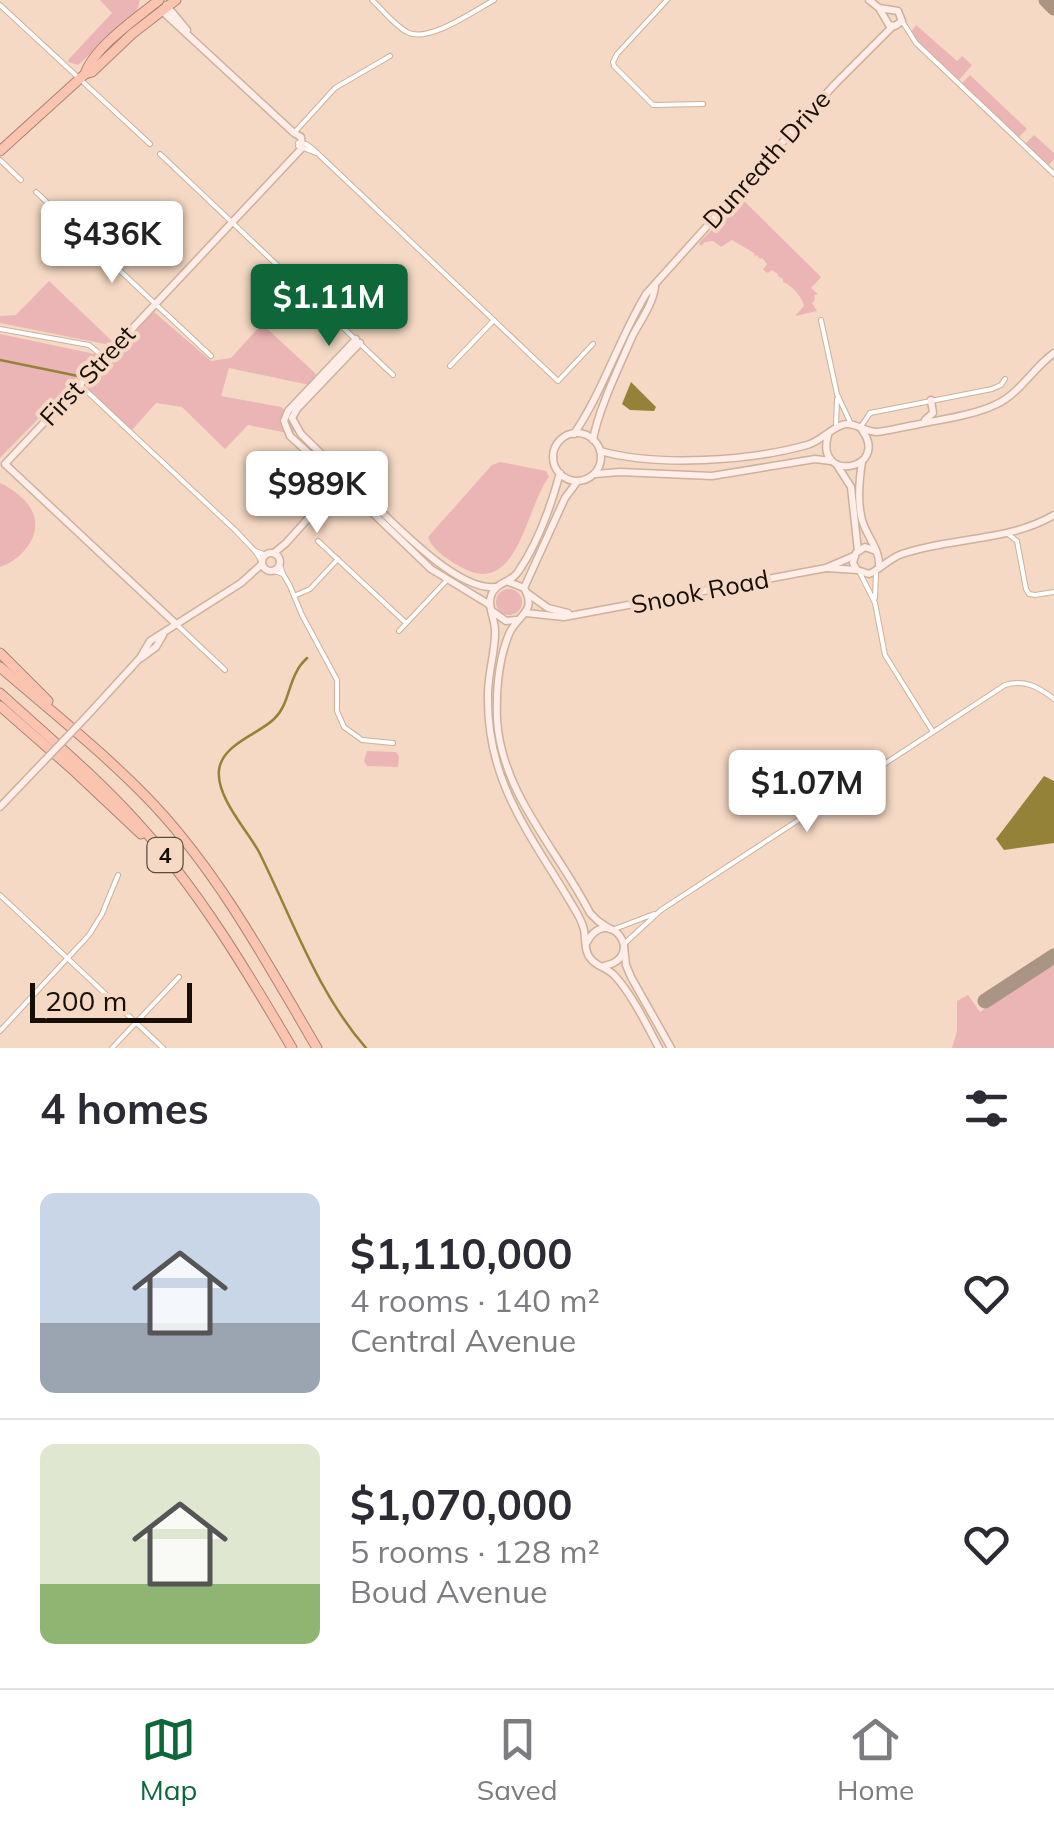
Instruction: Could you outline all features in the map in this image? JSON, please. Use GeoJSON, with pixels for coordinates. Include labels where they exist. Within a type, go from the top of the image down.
{"type":"FeatureCollection","features":[{"type":"Feature","properties":{"kind":"highway"},"geometry":{"type":"LineString","coordinates":[[0,151],[92,72],[161,3]]}},
{"type":"Feature","properties":{"kind":"highway","name":"4"},"geometry":{"type":"LineString","coordinates":[[0,652],[156,807],[234,910],[317,1048]]}},
{"type":"Feature","properties":{"kind":"highway","name":"4"},"geometry":{"type":"LineString","coordinates":[[0,667],[100,752]]}},
{"type":"Feature","properties":{"kind":"highway","name":"4"},"geometry":{"type":"LineString","coordinates":[[0,693],[86,771],[172,864],[218,926],[292,1048]]}},
{"type":"Feature","properties":{"kind":"highway","name":"4"},"geometry":{"type":"LineString","coordinates":[[0,706],[172,864]]}},
{"type":"Feature","properties":{"kind":"main road"},"geometry":{"type":"LineString","coordinates":[[870,0],[892,21]]}},
{"type":"Feature","properties":{"kind":"main road"},"geometry":{"type":"LineString","coordinates":[[161,3],[190,35],[301,137],[301,145]]}},
{"type":"Feature","properties":{"kind":"main road","name":"Dunreath Drive"},"geometry":{"type":"LineString","coordinates":[[574,434],[646,294],[892,21]]}},
{"type":"Feature","properties":{"kind":"main road","name":"First Street"},"geometry":{"type":"LineString","coordinates":[[2,462],[301,145]]}},
{"type":"Feature","properties":{"kind":"main road","name":"Dunreath Drive"},"geometry":{"type":"LineString","coordinates":[[593,440],[655,286]]}},
{"type":"Feature","properties":{"kind":"main road"},"geometry":{"type":"LineString","coordinates":[[340,488],[324,467],[290,436],[284,421],[288,411],[358,341]]}},
{"type":"Feature","properties":{"kind":"main road"},"geometry":{"type":"LineString","coordinates":[[358,341],[297,409],[292,418],[300,434],[358,494],[439,564],[485,588],[514,582],[548,608],[574,614]]}},
{"type":"Feature","properties":{"kind":"main road"},"geometry":{"type":"LineString","coordinates":[[600,450],[622,456],[729,458],[800,446],[828,436],[836,427],[851,424],[874,432],[956,416],[999,403],[1014,394],[1054,353]]}},
{"type":"Feature","properties":{"kind":"main road"},"geometry":{"type":"LineString","coordinates":[[904,427],[930,417],[931,400]]}},
{"type":"Feature","properties":{"kind":"main road"},"geometry":{"type":"LineString","coordinates":[[861,429],[869,447],[862,462],[861,514],[880,560],[878,569]]}},
{"type":"Feature","properties":{"kind":"main road"},"geometry":{"type":"LineString","coordinates":[[595,474],[601,459],[593,440],[574,434],[562,439],[554,452],[554,464],[560,473],[578,481],[595,474],[620,472],[712,476],[815,459],[849,467],[862,462]]}},
{"type":"Feature","properties":{"kind":"main road"},"geometry":{"type":"LineString","coordinates":[[828,436],[826,449],[851,487],[856,553],[853,564],[858,572],[869,574],[896,556],[1004,534],[1054,515]]}},
{"type":"Feature","properties":{"kind":"main road"},"geometry":{"type":"LineString","coordinates":[[2,462],[176,624]]}},
{"type":"Feature","properties":{"kind":"main road"},"geometry":{"type":"LineString","coordinates":[[324,467],[340,488]]}},
{"type":"Feature","properties":{"kind":"main road"},"geometry":{"type":"LineString","coordinates":[[339,472],[340,488]]}},
{"type":"Feature","properties":{"kind":"main road"},"geometry":{"type":"LineString","coordinates":[[508,582],[517,574],[538,534],[560,473]]}},
{"type":"Feature","properties":{"kind":"main road"},"geometry":{"type":"LineString","coordinates":[[578,481],[566,498],[526,591],[530,603],[526,612],[510,632],[499,676],[501,745],[520,798],[590,913],[620,935],[631,977],[671,1048]]}},
{"type":"Feature","properties":{"kind":"main road"},"geometry":{"type":"LineString","coordinates":[[0,808],[140,658],[156,647],[164,634],[270,562],[340,488],[350,486],[431,569],[506,621],[518,620]]}},
{"type":"Feature","properties":{"kind":"main road"},"geometry":{"type":"LineString","coordinates":[[856,553],[865,547],[876,550]]}},
{"type":"Feature","properties":{"kind":"main road","name":"Snook Road"},"geometry":{"type":"LineString","coordinates":[[526,612],[564,617],[826,568],[856,553]]}},
{"type":"Feature","properties":{"kind":"main road","name":"Snook Road"},"geometry":{"type":"LineString","coordinates":[[826,568],[858,572]]}},
{"type":"Feature","properties":{"kind":"main road"},"geometry":{"type":"LineString","coordinates":[[496,586],[491,595],[496,632],[488,712],[498,772],[514,811],[582,922],[588,956],[619,980],[659,1048]]}},
{"type":"Feature","properties":{"kind":"main road"},"geometry":{"type":"LineString","coordinates":[[586,944],[592,933],[611,929]]}},
{"type":"Feature","properties":{"kind":"main road"},"geometry":{"type":"LineString","coordinates":[[604,966],[616,963],[624,945]]}},
{"type":"Feature","properties":{"kind":"street"},"geometry":{"type":"LineString","coordinates":[[372,0],[414,35],[428,34],[494,0]]}},
{"type":"Feature","properties":{"kind":"street"},"geometry":{"type":"LineString","coordinates":[[667,0],[617,54],[614,66],[653,105],[703,104]]}},
{"type":"Feature","properties":{"kind":"street"},"geometry":{"type":"LineString","coordinates":[[0,5],[150,144]]}},
{"type":"Feature","properties":{"kind":"street"},"geometry":{"type":"LineString","coordinates":[[892,21],[1054,174]]}},
{"type":"Feature","properties":{"kind":"street"},"geometry":{"type":"LineString","coordinates":[[294,133],[335,88],[390,56]]}},
{"type":"Feature","properties":{"kind":"street"},"geometry":{"type":"LineString","coordinates":[[301,145],[316,153],[558,381],[592,344]]}},
{"type":"Feature","properties":{"kind":"street"},"geometry":{"type":"LineString","coordinates":[[160,154],[392,375]]}},
{"type":"Feature","properties":{"kind":"street"},"geometry":{"type":"LineString","coordinates":[[0,160],[22,180]]}},
{"type":"Feature","properties":{"kind":"street"},"geometry":{"type":"LineString","coordinates":[[36,192],[211,356]]}},
{"type":"Feature","properties":{"kind":"street"},"geometry":{"type":"LineString","coordinates":[[450,366],[494,320]]}},
{"type":"Feature","properties":{"kind":"street"},"geometry":{"type":"LineString","coordinates":[[821,320],[837,394],[851,424]]}},
{"type":"Feature","properties":{"kind":"street"},"geometry":{"type":"LineString","coordinates":[[0,329],[89,345],[104,358]]}},
{"type":"Feature","properties":{"kind":"street"},"geometry":{"type":"LineString","coordinates":[[861,429],[868,414],[992,389],[1004,379]]}},
{"type":"Feature","properties":{"kind":"street"},"geometry":{"type":"LineString","coordinates":[[79,384],[283,574],[337,680],[337,710],[344,727],[362,740],[393,743]]}},
{"type":"Feature","properties":{"kind":"street"},"geometry":{"type":"LineString","coordinates":[[836,427],[837,394]]}},
{"type":"Feature","properties":{"kind":"street"},"geometry":{"type":"LineString","coordinates":[[1004,534],[1011,534],[1017,541],[1029,594],[1054,592]]}},
{"type":"Feature","properties":{"kind":"street"},"geometry":{"type":"LineString","coordinates":[[318,541],[406,623]]}},
{"type":"Feature","properties":{"kind":"street"},"geometry":{"type":"LineString","coordinates":[[294,596],[310,589],[338,559]]}},
{"type":"Feature","properties":{"kind":"street"},"geometry":{"type":"LineString","coordinates":[[270,562],[283,574]]}},
{"type":"Feature","properties":{"kind":"street"},"geometry":{"type":"LineString","coordinates":[[878,569],[875,603],[885,655],[934,732]]}},
{"type":"Feature","properties":{"kind":"street"},"geometry":{"type":"LineString","coordinates":[[858,572],[875,603]]}},
{"type":"Feature","properties":{"kind":"street"},"geometry":{"type":"LineString","coordinates":[[399,631],[447,580]]}},
{"type":"Feature","properties":{"kind":"street"},"geometry":{"type":"LineString","coordinates":[[176,624],[225,670]]}},
{"type":"Feature","properties":{"kind":"street"},"geometry":{"type":"LineString","coordinates":[[611,929],[638,922],[661,910],[1005,685],[1026,682],[1054,698]]}},
{"type":"Feature","properties":{"kind":"street"},"geometry":{"type":"LineString","coordinates":[[0,1032],[96,926],[118,875]]}},
{"type":"Feature","properties":{"kind":"street"},"geometry":{"type":"LineString","coordinates":[[0,894],[163,1048]]}},
{"type":"Feature","properties":{"kind":"street"},"geometry":{"type":"LineString","coordinates":[[624,945],[661,910]]}},
{"type":"Feature","properties":{"kind":"street"},"geometry":{"type":"LineString","coordinates":[[112,1048],[179,977]]}},
{"type":"Feature","properties":{"kind":"shaded area"},"geometry":{"type":"Polygon","coordinates":[[[100,0],[140,0],[137,11],[78,65],[68,62],[112,13],[100,0]]]}},
{"type":"Feature","properties":{"kind":"shaded area"},"geometry":{"type":"Polygon","coordinates":[[[916,25],[957,61],[962,56],[972,65],[958,81],[913,37],[911,32],[916,25]]]}},
{"type":"Feature","properties":{"kind":"shaded area"},"geometry":{"type":"Polygon","coordinates":[[[970,75],[1027,129],[1018,138],[961,84],[970,75]]]}},
{"type":"Feature","properties":{"kind":"shaded area"},"geometry":{"type":"Polygon","coordinates":[[[1034,135],[1054,153],[1047,167],[1023,146],[1034,135]]]}},
{"type":"Feature","properties":{"kind":"shaded area"},"geometry":{"type":"Polygon","coordinates":[[[742,199],[821,277],[811,288],[818,294],[812,303],[817,311],[795,316],[804,306],[798,295],[778,274],[763,270],[767,264],[762,258],[732,240],[721,247],[713,241],[701,246],[699,243],[742,199]]]}},
{"type":"Feature","properties":{"kind":"shaded area"},"geometry":{"type":"Polygon","coordinates":[[[49,281],[114,343],[0,323],[0,316],[16,315],[49,281]]]}},
{"type":"Feature","properties":{"kind":"shaded area"},"geometry":{"type":"Polygon","coordinates":[[[154,312],[211,361],[231,358],[262,324],[316,374],[310,385],[229,368],[221,396],[281,407],[303,428],[302,434],[248,425],[225,449],[182,407],[156,403],[131,431],[76,380],[0,458],[0,334],[109,357],[154,312]]]}},
{"type":"Feature","properties":{"kind":"shaded area"},"geometry":{"type":"Polygon","coordinates":[[[631,382],[656,407],[654,411],[630,410],[622,404],[631,382]]]}},
{"type":"Feature","properties":{"kind":"shaded area"},"geometry":{"type":"Polygon","coordinates":[[[500,462],[546,471],[549,477],[508,560],[496,571],[482,574],[448,559],[428,537],[492,465],[500,462]]]}},
{"type":"Feature","properties":{"kind":"shaded area"},"geometry":{"type":"Polygon","coordinates":[[[0,483],[28,505],[35,527],[23,552],[0,567],[0,483]]]}},
{"type":"Feature","properties":{"kind":"shaded area"},"geometry":{"type":"Polygon","coordinates":[[[509,589],[518,593],[522,602],[518,611],[509,615],[500,611],[496,602],[500,593],[509,589]]]}},
{"type":"Feature","properties":{"kind":"shaded area"},"geometry":{"type":"Polygon","coordinates":[[[367,751],[396,752],[398,767],[367,766],[367,751]]]}},
{"type":"Feature","properties":{"kind":"shaded area"},"geometry":{"type":"Polygon","coordinates":[[[1044,776],[1054,781],[1054,843],[1004,850],[996,839],[1044,776]]]}},
{"type":"Feature","properties":{"kind":"shaded area"},"geometry":{"type":"Polygon","coordinates":[[[1054,965],[1054,1048],[952,1048],[957,1031],[957,1001],[968,995],[980,1012],[1054,965]]]}},
{"type":"Feature","properties":{"kind":"waterway"},"geometry":{"type":"LineString","coordinates":[[0,360],[78,376]]}},
{"type":"Feature","properties":{"kind":"waterway"},"geometry":{"type":"LineString","coordinates":[[307,658],[298,669],[279,714],[227,753],[219,780],[227,802],[259,852],[319,979],[366,1048]]}},
{"type":"Feature","properties":{"kind":"taxiway"},"geometry":{"type":"LineString","coordinates":[[1046,0],[1054,8]]}},
{"type":"Feature","properties":{"kind":"taxiway"},"geometry":{"type":"LineString","coordinates":[[985,1001],[1054,956]]}}]}
